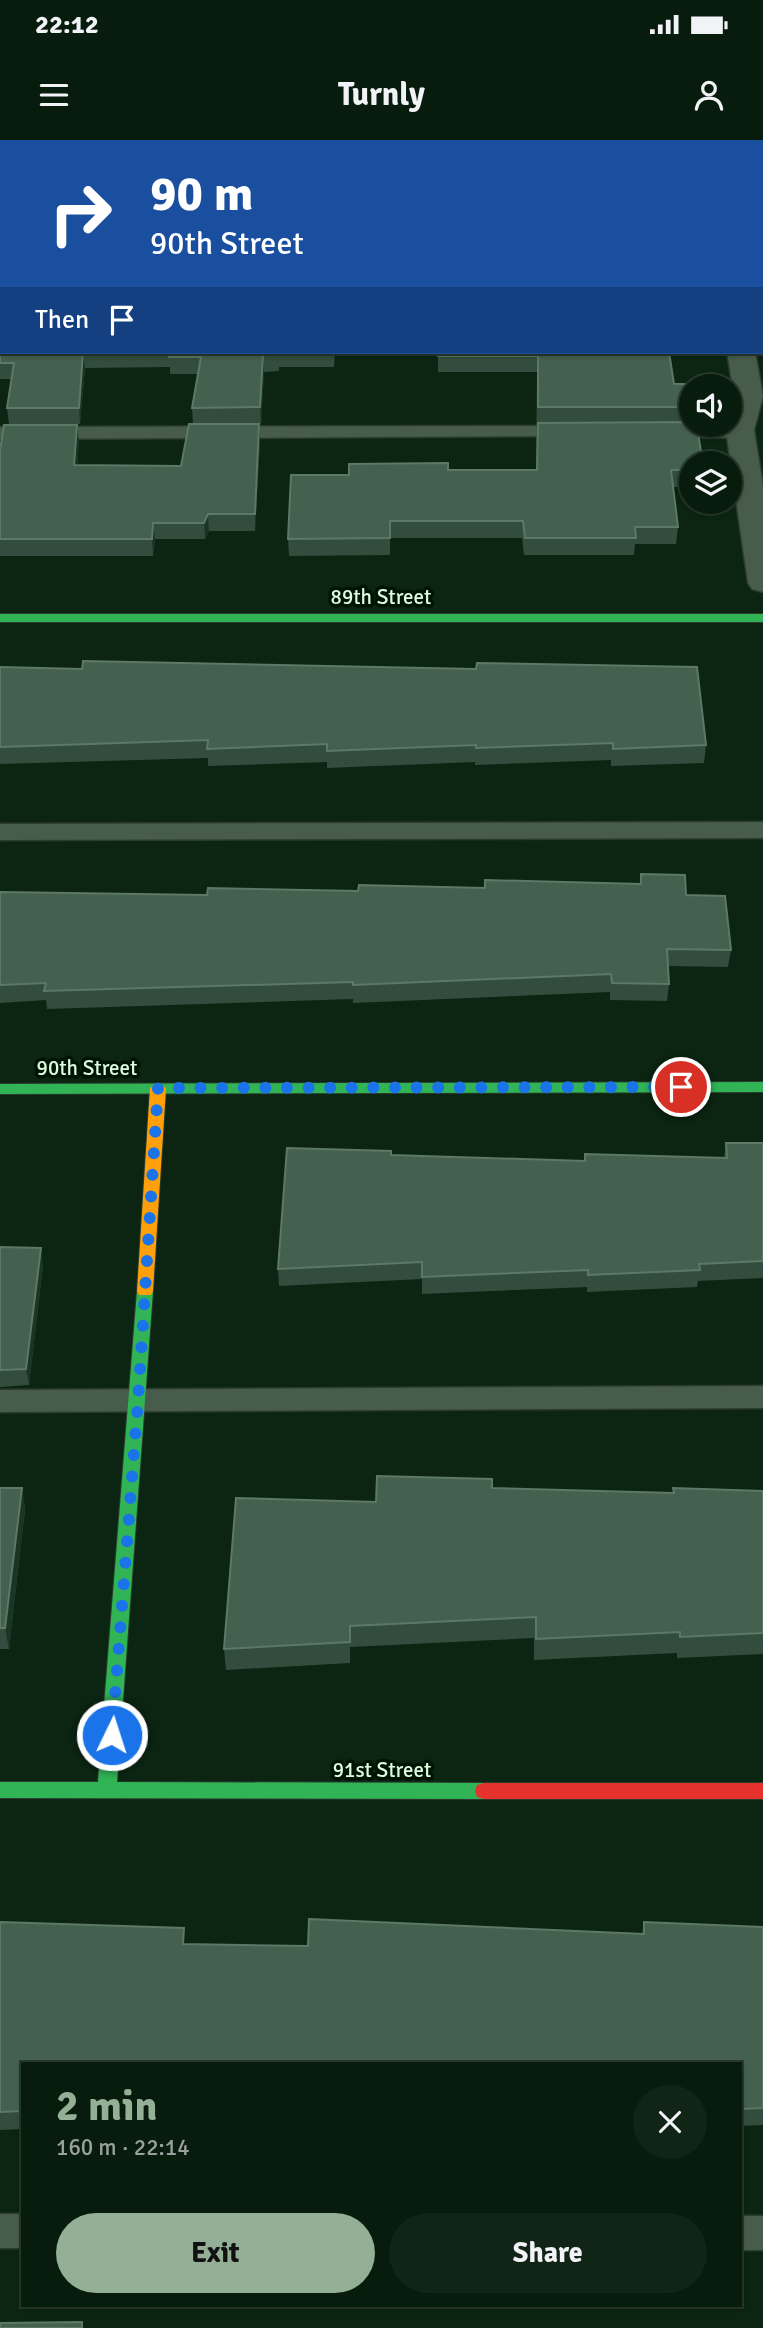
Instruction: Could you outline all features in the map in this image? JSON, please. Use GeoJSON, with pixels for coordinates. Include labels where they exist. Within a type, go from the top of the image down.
{"type":"FeatureCollection","features":[{"type":"Feature","properties":{"kind":"street"},"geometry":{"type":"LineString","coordinates":[[742,354],[756,397],[742,430]]}},
{"type":"Feature","properties":{"kind":"street"},"geometry":{"type":"LineString","coordinates":[[742,437],[763,583]]}},
{"type":"Feature","properties":{"kind":"street","name":"89th Street"},"geometry":{"type":"LineString","coordinates":[[0,618],[763,618]]}},
{"type":"Feature","properties":{"kind":"street","name":"90th Street"},"geometry":{"type":"LineString","coordinates":[[0,1089],[763,1087]]}},
{"type":"Feature","properties":{"kind":"street"},"geometry":{"type":"LineString","coordinates":[[107,1790],[138,1401],[158,1088]]}},
{"type":"Feature","properties":{"kind":"street","name":"91st Street"},"geometry":{"type":"LineString","coordinates":[[0,1790],[763,1791]]}},
{"type":"Feature","properties":{"kind":"lane"},"geometry":{"type":"LineString","coordinates":[[0,433],[587,432]]}},
{"type":"Feature","properties":{"kind":"lane"},"geometry":{"type":"LineString","coordinates":[[643,432],[679,432]]}},
{"type":"Feature","properties":{"kind":"lane"},"geometry":{"type":"LineString","coordinates":[[0,832],[763,830]]}},
{"type":"Feature","properties":{"kind":"lane"},"geometry":{"type":"LineString","coordinates":[[0,1401],[763,1397]]}},
{"type":"Feature","properties":{"kind":"lane"},"geometry":{"type":"LineString","coordinates":[[0,2231],[21,2231]]}},
{"type":"Feature","properties":{"kind":"lane"},"geometry":{"type":"LineString","coordinates":[[742,2233],[763,2233]]}},
{"type":"Feature","properties":{"kind":"building"},"geometry":{"type":"Polygon","coordinates":[[[0,354],[83,354],[79,408],[7,408],[14,363],[0,363],[0,354]]]}},
{"type":"Feature","properties":{"kind":"building"},"geometry":{"type":"Polygon","coordinates":[[[170,354],[278,354],[263,355],[260,407],[192,408],[201,357],[169,357],[170,354]]]}},
{"type":"Feature","properties":{"kind":"building"},"geometry":{"type":"Polygon","coordinates":[[[438,354],[669,354],[674,384],[679,384],[679,407],[538,407],[538,356],[438,354]]]}},
{"type":"Feature","properties":{"kind":"building"},"geometry":{"type":"Polygon","coordinates":[[[679,422],[679,437],[699,437],[701,451],[679,451],[679,470],[671,470],[678,527],[635,527],[636,538],[525,538],[523,521],[390,521],[390,538],[288,539],[291,475],[349,475],[349,464],[448,463],[448,470],[537,470],[538,423],[679,422]]]}},
{"type":"Feature","properties":{"kind":"building"},"geometry":{"type":"Polygon","coordinates":[[[189,424],[259,424],[255,514],[208,514],[204,523],[153,523],[152,539],[0,539],[0,450],[4,425],[77,425],[74,465],[181,466],[189,424]]]}},
{"type":"Feature","properties":{"kind":"building"},"geometry":{"type":"Polygon","coordinates":[[[83,661],[476,669],[477,663],[697,667],[706,745],[613,749],[613,743],[476,748],[476,745],[327,751],[327,744],[207,749],[208,740],[0,747],[0,667],[82,669],[83,661]]]}},
{"type":"Feature","properties":{"kind":"building"},"geometry":{"type":"Polygon","coordinates":[[[641,874],[685,875],[686,895],[725,896],[731,950],[667,949],[669,984],[612,983],[611,974],[353,985],[353,982],[44,991],[46,983],[0,985],[0,892],[207,895],[208,888],[358,891],[359,885],[485,888],[485,880],[641,884],[641,874]]]}},
{"type":"Feature","properties":{"kind":"building"},"geometry":{"type":"Polygon","coordinates":[[[726,1143],[763,1143],[763,1261],[699,1264],[700,1270],[588,1275],[588,1270],[422,1277],[422,1262],[278,1269],[287,1148],[391,1151],[391,1155],[585,1161],[585,1154],[727,1158],[726,1143]]]}},
{"type":"Feature","properties":{"kind":"building"},"geometry":{"type":"Polygon","coordinates":[[[0,1247],[41,1248],[26,1369],[0,1370],[0,1247]]]}},
{"type":"Feature","properties":{"kind":"building"},"geometry":{"type":"Polygon","coordinates":[[[377,1476],[492,1479],[492,1488],[674,1493],[673,1488],[763,1491],[763,1633],[680,1637],[680,1632],[536,1639],[536,1617],[350,1626],[350,1642],[224,1649],[236,1498],[376,1502],[377,1476]]]}},
{"type":"Feature","properties":{"kind":"building"},"geometry":{"type":"Polygon","coordinates":[[[0,1488],[22,1488],[5,1628],[0,1628],[0,1488]]]}},
{"type":"Feature","properties":{"kind":"building"},"geometry":{"type":"Polygon","coordinates":[[[309,1919],[644,1934],[644,1922],[763,1927],[763,2108],[742,2109],[742,2062],[21,2062],[21,2111],[0,2112],[0,1922],[184,1928],[183,1944],[308,1946],[309,1919]]]}},
{"type":"Feature","properties":{"kind":"building"},"geometry":{"type":"Polygon","coordinates":[[[82,2322],[82,2328],[0,2328],[0,2323],[82,2322]]]}},
{"type":"Feature","properties":{"kind":"traffic: fast"},"geometry":{"type":"LineString","coordinates":[[0,618],[763,618]]}},
{"type":"Feature","properties":{"kind":"traffic: fast"},"geometry":{"type":"LineString","coordinates":[[0,1089],[763,1087]]}},
{"type":"Feature","properties":{"kind":"traffic: fast"},"geometry":{"type":"LineString","coordinates":[[107,1790],[145,1291]]}},
{"type":"Feature","properties":{"kind":"traffic: fast"},"geometry":{"type":"LineString","coordinates":[[0,1790],[484,1791]]}},
{"type":"Feature","properties":{"kind":"traffic: slow"},"geometry":{"type":"LineString","coordinates":[[145,1291],[158,1088]]}},
{"type":"Feature","properties":{"kind":"traffic: jam"},"geometry":{"type":"LineString","coordinates":[[484,1791],[763,1791]]}},
{"type":"Feature","properties":{"kind":"route"},"geometry":{"type":"LineString","coordinates":[[112,1735],[138,1401],[158,1088],[681,1087]]}}]}
